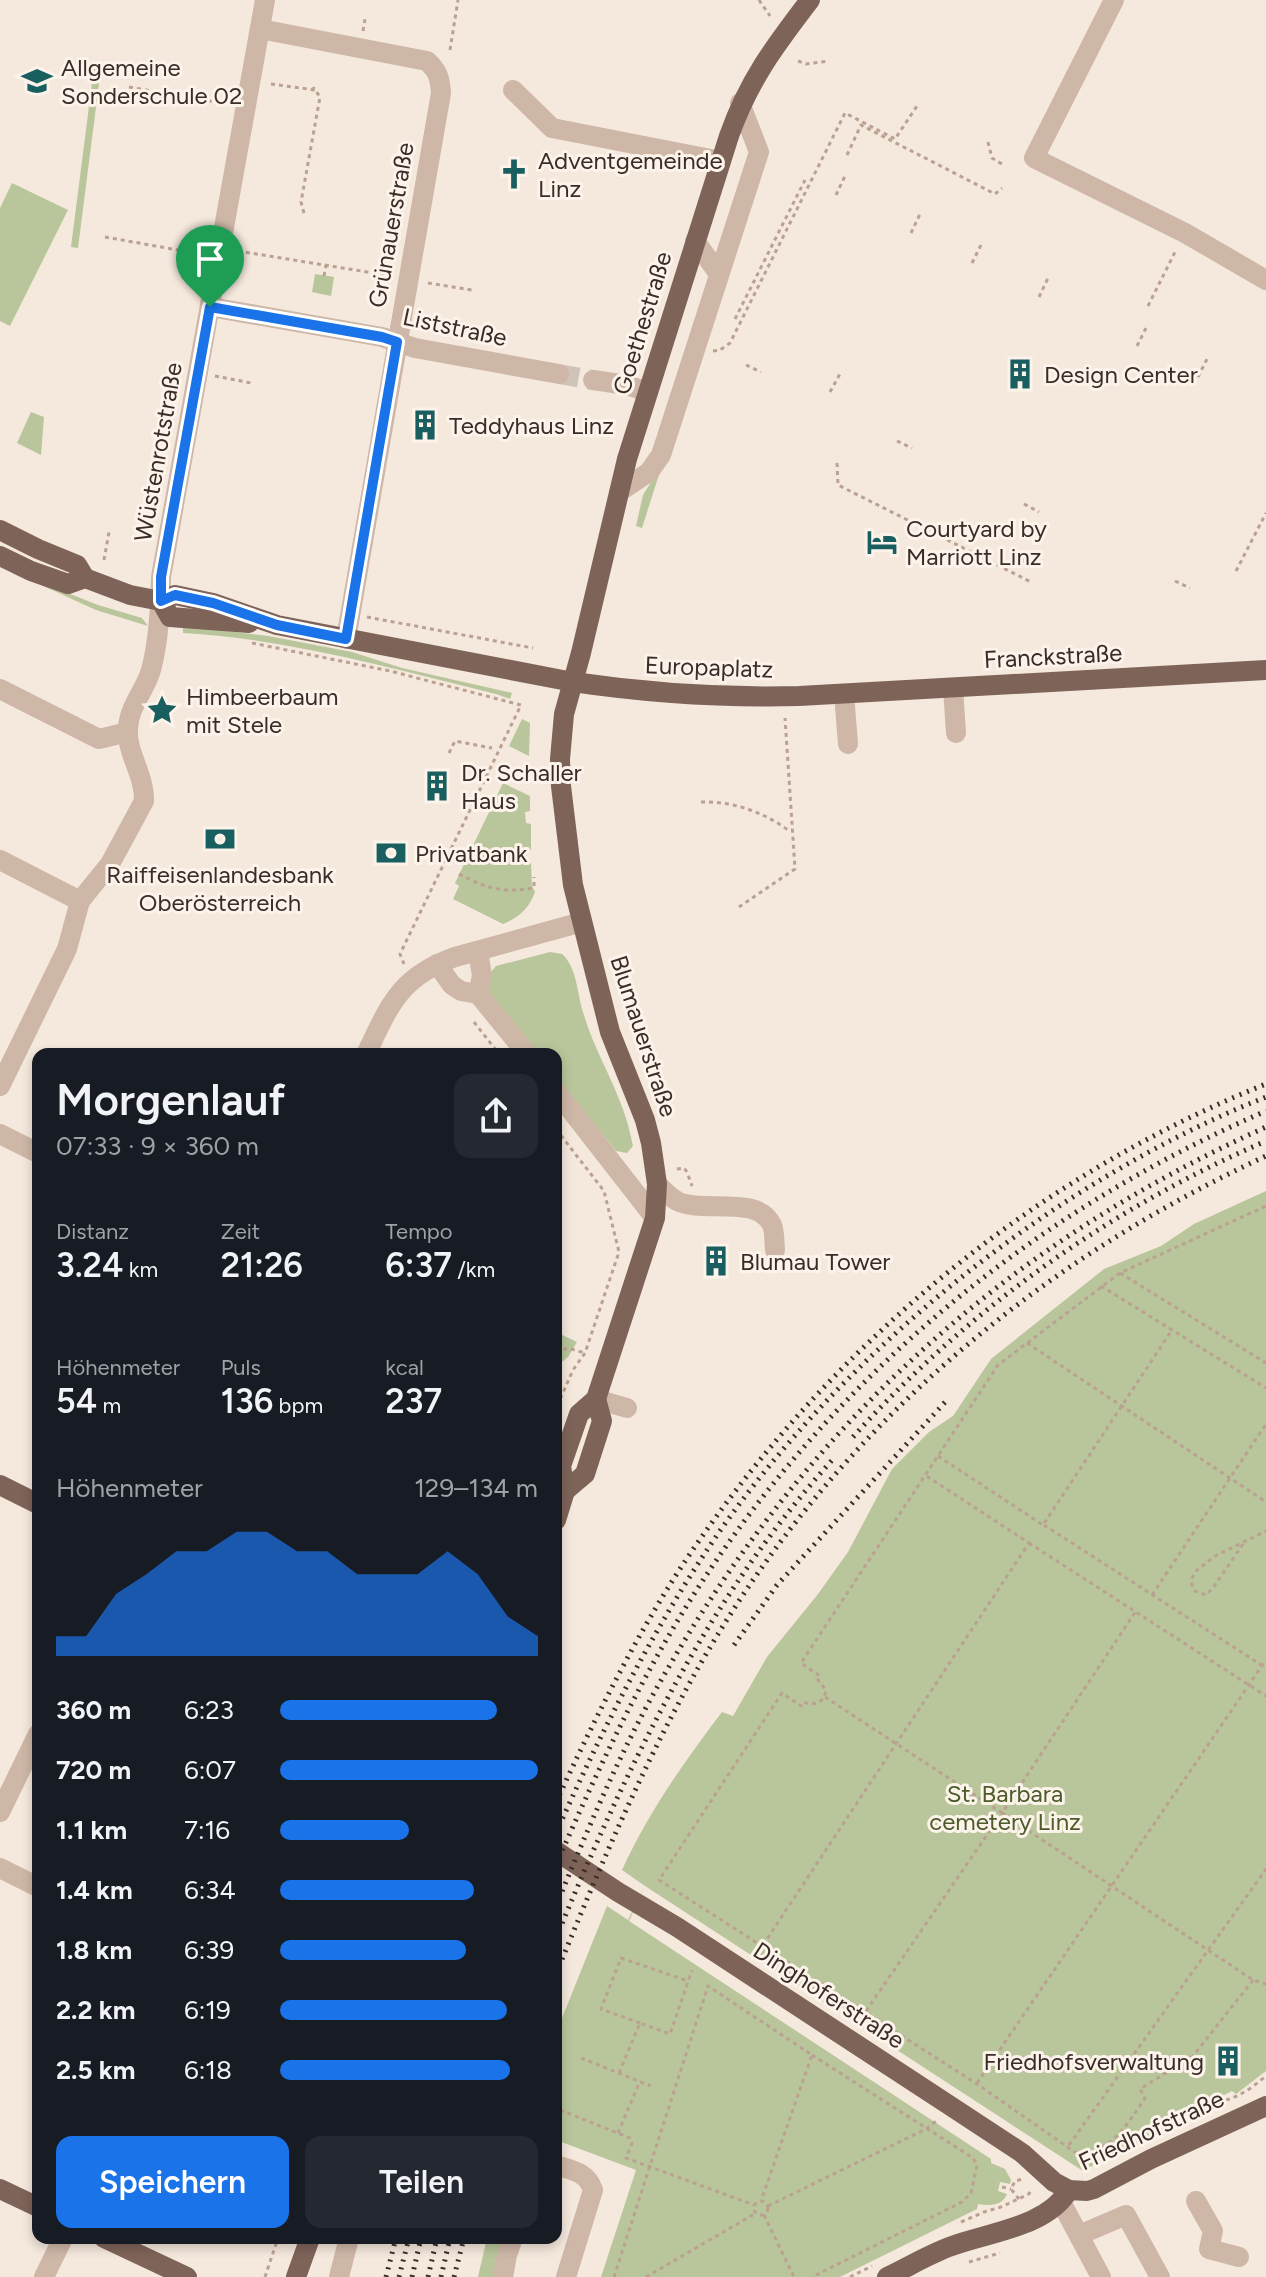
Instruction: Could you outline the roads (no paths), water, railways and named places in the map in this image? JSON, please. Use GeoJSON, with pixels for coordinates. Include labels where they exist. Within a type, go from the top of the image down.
{"type":"FeatureCollection","features":[{"type":"Feature","properties":{"kind":"main road","name":"Goethestraße"},"geometry":{"type":"LineString","coordinates":[[573,682],[619,492],[659,355],[740,103],[759,68],[810,0]]}},
{"type":"Feature","properties":{"kind":"main road"},"geometry":{"type":"LineString","coordinates":[[0,530],[77,565],[85,578],[68,584],[0,556]]}},
{"type":"Feature","properties":{"kind":"main road","name":"Europaplatz"},"geometry":{"type":"LineString","coordinates":[[85,578],[130,595],[161,601],[175,595],[213,603],[277,625],[617,689],[746,697],[844,694]]}},
{"type":"Feature","properties":{"kind":"main road","name":"Franckstraße"},"geometry":{"type":"LineString","coordinates":[[844,694],[1266,670]]}},
{"type":"Feature","properties":{"kind":"main road","name":"Blumauerstraße"},"geometry":{"type":"LineString","coordinates":[[562,1501],[565,1491],[585,1474],[602,1421],[596,1399],[655,1218],[657,1184],[645,1120],[610,1032],[573,885],[560,759],[564,714],[573,682]]}},
{"type":"Feature","properties":{"kind":"main road"},"geometry":{"type":"LineString","coordinates":[[0,1485],[32,1501]]}},
{"type":"Feature","properties":{"kind":"main road","name":"Dinghoferstraße"},"geometry":{"type":"LineString","coordinates":[[562,1855],[1022,2153],[1065,2196]]}},
{"type":"Feature","properties":{"kind":"main road","name":"Friedhofstraße"},"geometry":{"type":"LineString","coordinates":[[881,2271],[1044,2215],[1065,2196],[1094,2189],[1266,2106]]}},
{"type":"Feature","properties":{"kind":"main road"},"geometry":{"type":"LineString","coordinates":[[0,2189],[32,2204]]}},
{"type":"Feature","properties":{"kind":"main road"},"geometry":{"type":"LineString","coordinates":[[117,2244],[187,2277]]}},
{"type":"Feature","properties":{"kind":"main road"},"geometry":{"type":"LineString","coordinates":[[296,2277],[308,2244]]}},
{"type":"Feature","properties":{"kind":"street","name":"Wüstenrotstraße"},"geometry":{"type":"LineString","coordinates":[[128,732],[132,708],[150,673],[159,631],[161,577],[265,0]]}},
{"type":"Feature","properties":{"kind":"street"},"geometry":{"type":"LineString","coordinates":[[1114,0],[1034,158],[1185,233],[1266,280]]}},
{"type":"Feature","properties":{"kind":"street","name":"Grünauerstraße"},"geometry":{"type":"LineString","coordinates":[[260,29],[427,61],[440,77],[441,93],[346,639]]}},
{"type":"Feature","properties":{"kind":"street"},"geometry":{"type":"LineString","coordinates":[[513,90],[552,128],[721,161]]}},
{"type":"Feature","properties":{"kind":"street"},"geometry":{"type":"LineString","coordinates":[[619,492],[649,472],[661,455],[698,359],[719,274],[759,152],[740,103]]}},
{"type":"Feature","properties":{"kind":"street"},"geometry":{"type":"LineString","coordinates":[[695,241],[719,274]]}},
{"type":"Feature","properties":{"kind":"street","name":"Liststraße"},"geometry":{"type":"LineString","coordinates":[[210,307],[382,337],[415,348],[553,373]]}},
{"type":"Feature","properties":{"kind":"street"},"geometry":{"type":"LineString","coordinates":[[659,355],[698,359]]}},
{"type":"Feature","properties":{"kind":"street"},"geometry":{"type":"LineString","coordinates":[[593,380],[648,392]]}},
{"type":"Feature","properties":{"kind":"street"},"geometry":{"type":"LineString","coordinates":[[953,688],[956,733]]}},
{"type":"Feature","properties":{"kind":"street"},"geometry":{"type":"LineString","coordinates":[[0,689],[99,739],[128,732],[144,790],[144,801],[110,864],[80,901],[67,949],[0,1086]]}},
{"type":"Feature","properties":{"kind":"street"},"geometry":{"type":"LineString","coordinates":[[844,694],[848,744]]}},
{"type":"Feature","properties":{"kind":"street"},"geometry":{"type":"LineString","coordinates":[[0,860],[80,901]]}},
{"type":"Feature","properties":{"kind":"street"},"geometry":{"type":"LineString","coordinates":[[369,1048],[386,1012],[413,978],[437,964],[582,922]]}},
{"type":"Feature","properties":{"kind":"street"},"geometry":{"type":"LineString","coordinates":[[470,993],[482,976],[478,951]]}},
{"type":"Feature","properties":{"kind":"street"},"geometry":{"type":"LineString","coordinates":[[437,964],[445,977],[470,993],[521,1048]]}},
{"type":"Feature","properties":{"kind":"street"},"geometry":{"type":"LineString","coordinates":[[562,1099],[655,1218]]}},
{"type":"Feature","properties":{"kind":"street"},"geometry":{"type":"LineString","coordinates":[[0,1134],[32,1150]]}},
{"type":"Feature","properties":{"kind":"street"},"geometry":{"type":"LineString","coordinates":[[657,1184],[678,1202],[756,1209],[772,1226],[775,1250]]}},
{"type":"Feature","properties":{"kind":"street"},"geometry":{"type":"LineString","coordinates":[[596,1399],[627,1408]]}},
{"type":"Feature","properties":{"kind":"street"},"geometry":{"type":"LineString","coordinates":[[0,1812],[32,1746]]}},
{"type":"Feature","properties":{"kind":"street"},"geometry":{"type":"LineString","coordinates":[[0,1868],[32,1884]]}},
{"type":"Feature","properties":{"kind":"street"},"geometry":{"type":"LineString","coordinates":[[562,2167],[582,2174],[590,2181],[593,2190],[566,2277]]}},
{"type":"Feature","properties":{"kind":"street"},"geometry":{"type":"LineString","coordinates":[[1065,2196],[1079,2235],[1101,2277]]}},
{"type":"Feature","properties":{"kind":"street"},"geometry":{"type":"LineString","coordinates":[[1196,2201],[1213,2231],[1209,2249],[1239,2257]]}},
{"type":"Feature","properties":{"kind":"street"},"geometry":{"type":"LineString","coordinates":[[1079,2235],[1126,2215],[1160,2277]]}},
{"type":"Feature","properties":{"kind":"street"},"geometry":{"type":"LineString","coordinates":[[44,2277],[60,2244]]}},
{"type":"Feature","properties":{"kind":"street"},"geometry":{"type":"LineString","coordinates":[[339,2277],[347,2244]]}},
{"type":"Feature","properties":{"kind":"street"},"geometry":{"type":"LineString","coordinates":[[503,2277],[511,2244]]}},
{"type":"Feature","properties":{"kind":"tunnel"},"geometry":{"type":"LineString","coordinates":[[559,374],[593,380]]}},
{"type":"Feature","properties":{"kind":"railway"},"geometry":{"type":"LineString","coordinates":[[562,1789],[613,1685],[678,1572],[734,1493],[795,1418],[863,1348],[935,1283],[1012,1223],[1093,1170],[1178,1123],[1266,1084]]}},
{"type":"Feature","properties":{"kind":"railway"},"geometry":{"type":"LineString","coordinates":[[562,1820],[628,1684],[690,1576],[765,1472],[823,1404],[888,1340],[958,1280],[1032,1225],[1108,1175],[1187,1132],[1266,1097]]}},
{"type":"Feature","properties":{"kind":"railway"},"geometry":{"type":"LineString","coordinates":[[562,1851],[621,1725],[696,1591],[750,1513],[810,1440],[875,1371],[945,1308],[1020,1250],[1098,1198],[1181,1152],[1266,1111]]}},
{"type":"Feature","properties":{"kind":"railway"},"geometry":{"type":"LineString","coordinates":[[562,1892],[621,1757],[667,1670],[723,1581],[784,1498],[850,1421],[922,1350],[1000,1285],[1083,1227],[1171,1174],[1266,1127]]}},
{"type":"Feature","properties":{"kind":"railway"},"geometry":{"type":"LineString","coordinates":[[853,1437],[943,1347],[1043,1267],[1152,1198],[1266,1141]]}},
{"type":"Feature","properties":{"kind":"railway"},"geometry":{"type":"LineString","coordinates":[[562,1960],[616,1831],[684,1692],[737,1604],[788,1532],[844,1464],[905,1401],[970,1343],[1039,1289],[1111,1240],[1187,1196],[1266,1156]]}},
{"type":"Feature","properties":{"kind":"railway"},"geometry":{"type":"LineString","coordinates":[[734,1645],[777,1585],[948,1399]]}},
{"type":"Feature","properties":{"kind":"railway"},"geometry":{"type":"LineString","coordinates":[[562,1924],[642,1747],[709,1626],[747,1567],[834,1458]]}},
{"type":"Feature","properties":{"kind":"railway"},"geometry":{"type":"LineString","coordinates":[[386,2277],[394,2244]]}},
{"type":"Feature","properties":{"kind":"railway"},"geometry":{"type":"LineString","coordinates":[[399,2277],[407,2244]]}},
{"type":"Feature","properties":{"kind":"railway"},"geometry":{"type":"LineString","coordinates":[[412,2277],[420,2244]]}},
{"type":"Feature","properties":{"kind":"railway"},"geometry":{"type":"LineString","coordinates":[[428,2277],[436,2244]]}},
{"type":"Feature","properties":{"kind":"railway"},"geometry":{"type":"LineString","coordinates":[[441,2277],[449,2244]]}},
{"type":"Feature","properties":{"kind":"railway"},"geometry":{"type":"LineString","coordinates":[[454,2277],[462,2244]]}},
{"type":"Feature","properties":{"kind":"place","name":"Allgemeine Sonderschule 02"},"geometry":{"type":"Point","coordinates":[37,81]}},
{"type":"Feature","properties":{"kind":"place","name":"Adventgemeinde Linz"},"geometry":{"type":"Point","coordinates":[514,174]}},
{"type":"Feature","properties":{"kind":"place","name":"Design Center"},"geometry":{"type":"Point","coordinates":[1020,374]}},
{"type":"Feature","properties":{"kind":"place","name":"Teddyhaus Linz"},"geometry":{"type":"Point","coordinates":[425,425]}},
{"type":"Feature","properties":{"kind":"place","name":"Courtyard by Marriott Linz"},"geometry":{"type":"Point","coordinates":[882,542]}},
{"type":"Feature","properties":{"kind":"place","name":"Himbeerbaum mit Stele"},"geometry":{"type":"Point","coordinates":[162,710]}},
{"type":"Feature","properties":{"kind":"place","name":"Dr. Schaller Haus"},"geometry":{"type":"Point","coordinates":[437,786]}},
{"type":"Feature","properties":{"kind":"place","name":"Raiffeisenlandesbank Oberösterreich"},"geometry":{"type":"Point","coordinates":[220,839]}},
{"type":"Feature","properties":{"kind":"place","name":"Privatbank"},"geometry":{"type":"Point","coordinates":[391,853]}},
{"type":"Feature","properties":{"kind":"place","name":"Blumau Tower"},"geometry":{"type":"Point","coordinates":[716,1261]}},
{"type":"Feature","properties":{"kind":"place","name":"Friedhofsverwaltung"},"geometry":{"type":"Point","coordinates":[1228,2061]}},
{"type":"Feature","properties":{"kind":"park label","name":"St. Barbara cemetery Linz"},"geometry":{"type":"Point","coordinates":[1005,1807]}}]}
